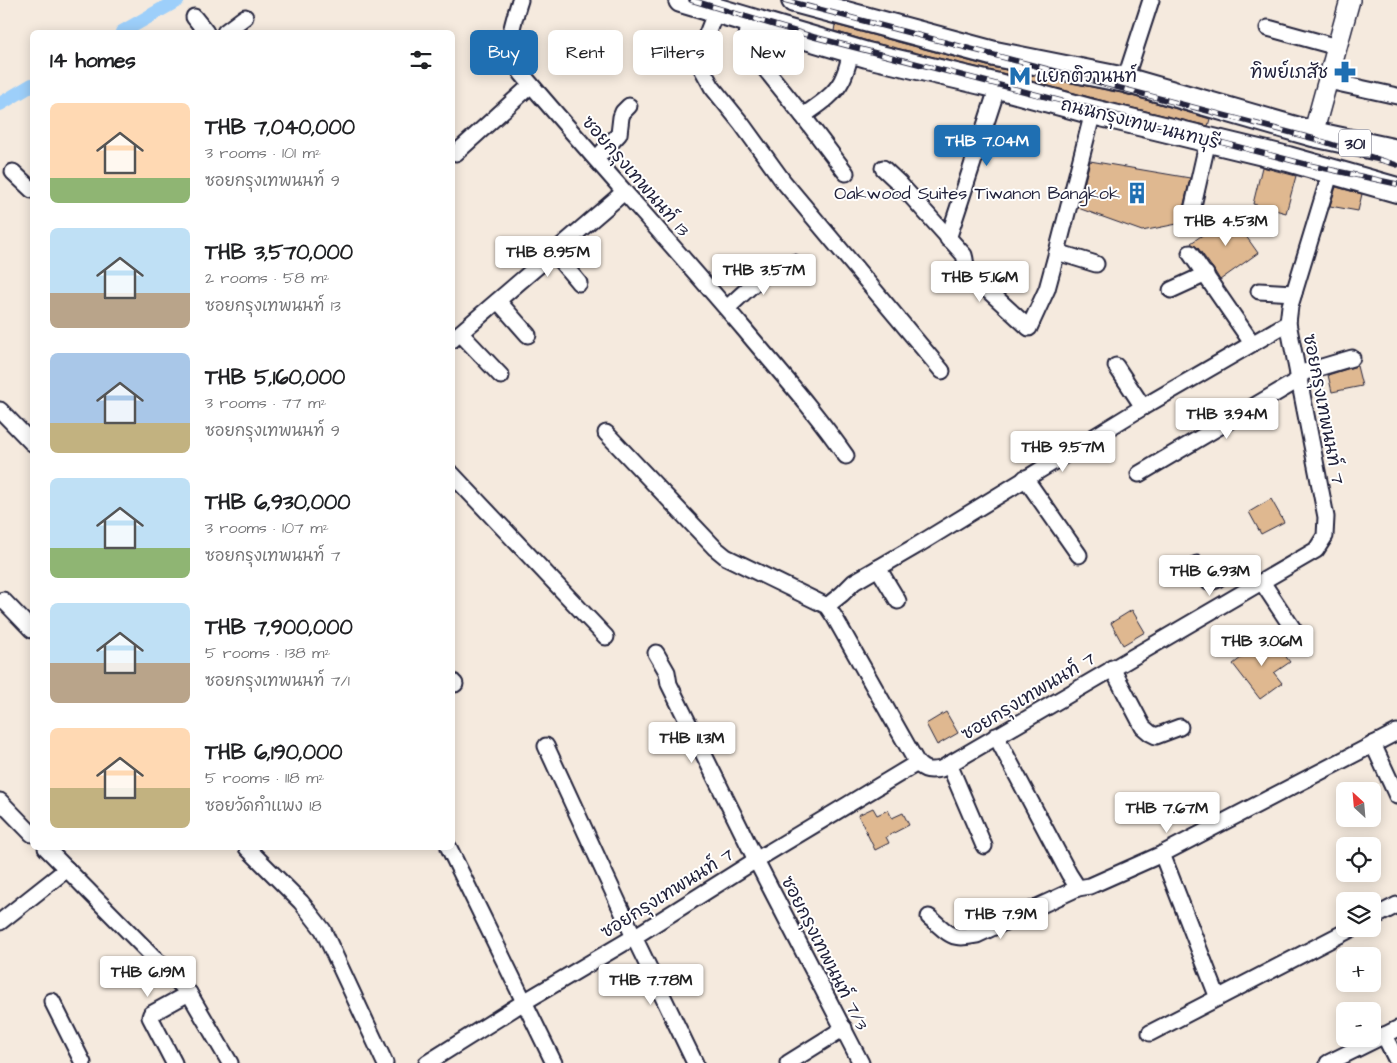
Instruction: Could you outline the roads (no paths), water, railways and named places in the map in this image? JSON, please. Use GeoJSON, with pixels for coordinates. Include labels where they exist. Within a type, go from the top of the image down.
{"type":"FeatureCollection","features":[{"type":"Feature","properties":{"kind":"main road","name":"ถนนกรุงเทพ-นนทบุรี"},"geometry":{"type":"LineString","coordinates":[[681,0],[852,49],[867,55],[1288,159],[1397,190]]}},
{"type":"Feature","properties":{"kind":"main road","name":"ถนนกรุงเทพ-นนทบุรี"},"geometry":{"type":"LineString","coordinates":[[794,0],[995,54],[1125,80],[1313,134],[1397,152]]}},
{"type":"Feature","properties":{"kind":"street","name":"ซอยกรุงเทพนนท์ 13"},"geometry":{"type":"LineString","coordinates":[[520,0],[512,28],[510,50],[514,62],[522,74],[727,308],[818,416],[846,456]]}},
{"type":"Feature","properties":{"kind":"street"},"geometry":{"type":"LineString","coordinates":[[1125,80],[1151,0]]}},
{"type":"Feature","properties":{"kind":"street"},"geometry":{"type":"LineString","coordinates":[[1313,134],[1350,0]]}},
{"type":"Feature","properties":{"kind":"street"},"geometry":{"type":"LineString","coordinates":[[716,11],[699,54],[701,67],[712,87],[783,181],[942,371]]}},
{"type":"Feature","properties":{"kind":"street"},"geometry":{"type":"LineString","coordinates":[[194,17],[204,30]]}},
{"type":"Feature","properties":{"kind":"street"},"geometry":{"type":"LineString","coordinates":[[228,30],[246,17]]}},
{"type":"Feature","properties":{"kind":"street"},"geometry":{"type":"LineString","coordinates":[[751,20],[746,44],[846,173]]}},
{"type":"Feature","properties":{"kind":"street"},"geometry":{"type":"LineString","coordinates":[[1268,28],[1337,47]]}},
{"type":"Feature","properties":{"kind":"street"},"geometry":{"type":"LineString","coordinates":[[803,116],[837,88],[852,49]]}},
{"type":"Feature","properties":{"kind":"street"},"geometry":{"type":"LineString","coordinates":[[1328,81],[1397,96]]}},
{"type":"Feature","properties":{"kind":"street"},"geometry":{"type":"LineString","coordinates":[[456,153],[530,85]]}},
{"type":"Feature","properties":{"kind":"street"},"geometry":{"type":"LineString","coordinates":[[948,239],[998,86]]}},
{"type":"Feature","properties":{"kind":"street"},"geometry":{"type":"LineString","coordinates":[[596,159],[619,134],[620,117],[629,106]]}},
{"type":"Feature","properties":{"kind":"street"},"geometry":{"type":"LineString","coordinates":[[883,168],[900,184],[964,255],[968,272],[1029,328],[1047,289],[1093,112]]}},
{"type":"Feature","properties":{"kind":"street"},"geometry":{"type":"LineString","coordinates":[[1190,220],[1208,140]]}},
{"type":"Feature","properties":{"kind":"street","name":"ซอยกรุงเทพนนท์ 7"},"geometry":{"type":"LineString","coordinates":[[427,1063],[917,763],[928,771],[941,769],[1316,550],[1325,536],[1326,517],[1288,323],[1290,306],[1331,171]]}},
{"type":"Feature","properties":{"kind":"street"},"geometry":{"type":"LineString","coordinates":[[13,172],[30,188]]}},
{"type":"Feature","properties":{"kind":"street"},"geometry":{"type":"LineString","coordinates":[[501,376],[455,336],[624,192]]}},
{"type":"Feature","properties":{"kind":"street"},"geometry":{"type":"LineString","coordinates":[[1057,252],[1096,264]]}},
{"type":"Feature","properties":{"kind":"street"},"geometry":{"type":"LineString","coordinates":[[554,253],[579,283]]}},
{"type":"Feature","properties":{"kind":"street"},"geometry":{"type":"LineString","coordinates":[[1190,253],[1252,343]]}},
{"type":"Feature","properties":{"kind":"street"},"geometry":{"type":"LineString","coordinates":[[727,308],[767,274],[786,264],[794,263],[804,272]]}},
{"type":"Feature","properties":{"kind":"street"},"geometry":{"type":"LineString","coordinates":[[1170,290],[1206,274]]}},
{"type":"Feature","properties":{"kind":"street"},"geometry":{"type":"LineString","coordinates":[[1259,291],[1294,293]]}},
{"type":"Feature","properties":{"kind":"street"},"geometry":{"type":"LineString","coordinates":[[498,301],[528,335]]}},
{"type":"Feature","properties":{"kind":"street"},"geometry":{"type":"LineString","coordinates":[[827,606],[854,582],[1143,407],[1288,323]]}},
{"type":"Feature","properties":{"kind":"street"},"geometry":{"type":"LineString","coordinates":[[1139,474],[1299,377],[1352,358]]}},
{"type":"Feature","properties":{"kind":"street"},"geometry":{"type":"LineString","coordinates":[[1116,366],[1143,407]]}},
{"type":"Feature","properties":{"kind":"street"},"geometry":{"type":"LineString","coordinates":[[0,410],[30,441]]}},
{"type":"Feature","properties":{"kind":"street"},"geometry":{"type":"LineString","coordinates":[[606,433],[714,548],[726,557],[827,606],[917,763]]}},
{"type":"Feature","properties":{"kind":"street"},"geometry":{"type":"LineString","coordinates":[[455,477],[606,637]]}},
{"type":"Feature","properties":{"kind":"street"},"geometry":{"type":"LineString","coordinates":[[1025,478],[1079,555]]}},
{"type":"Feature","properties":{"kind":"street"},"geometry":{"type":"LineString","coordinates":[[1197,564],[1223,604]]}},
{"type":"Feature","properties":{"kind":"street"},"geometry":{"type":"LineString","coordinates":[[878,568],[898,601]]}},
{"type":"Feature","properties":{"kind":"street"},"geometry":{"type":"LineString","coordinates":[[1209,582],[1216,580],[1234,568]]}},
{"type":"Feature","properties":{"kind":"street"},"geometry":{"type":"LineString","coordinates":[[1262,582],[1299,638]]}},
{"type":"Feature","properties":{"kind":"street"},"geometry":{"type":"LineString","coordinates":[[3,600],[30,628]]}},
{"type":"Feature","properties":{"kind":"street","name":"ซอยกรุงเทพนนท์ 7/3"},"geometry":{"type":"LineString","coordinates":[[656,653],[667,672],[669,684],[756,860],[862,1063]]}},
{"type":"Feature","properties":{"kind":"street"},"geometry":{"type":"LineString","coordinates":[[1112,668],[1142,726],[1150,733],[1156,736],[1180,727]]}},
{"type":"Feature","properties":{"kind":"street"},"geometry":{"type":"LineString","coordinates":[[929,917],[953,937],[963,938],[977,935],[1078,888],[1090,886],[1162,854],[1397,732]]}},
{"type":"Feature","properties":{"kind":"street"},"geometry":{"type":"LineString","coordinates":[[996,736],[1078,888]]}},
{"type":"Feature","properties":{"kind":"street"},"geometry":{"type":"LineString","coordinates":[[1373,744],[1397,796]]}},
{"type":"Feature","properties":{"kind":"street"},"geometry":{"type":"LineString","coordinates":[[546,746],[634,937],[695,1063]]}},
{"type":"Feature","properties":{"kind":"street"},"geometry":{"type":"LineString","coordinates":[[950,764],[984,846]]}},
{"type":"Feature","properties":{"kind":"street"},"geometry":{"type":"LineString","coordinates":[[0,801],[30,832]]}},
{"type":"Feature","properties":{"kind":"street"},"geometry":{"type":"LineString","coordinates":[[48,850],[189,993],[230,1063]]}},
{"type":"Feature","properties":{"kind":"street"},"geometry":{"type":"LineString","coordinates":[[249,850],[301,902],[322,930],[385,1063]]}},
{"type":"Feature","properties":{"kind":"street"},"geometry":{"type":"LineString","coordinates":[[450,850],[554,1063]]}},
{"type":"Feature","properties":{"kind":"street"},"geometry":{"type":"LineString","coordinates":[[1162,854],[1218,998]]}},
{"type":"Feature","properties":{"kind":"street"},"geometry":{"type":"LineString","coordinates":[[2,918],[67,869]]}},
{"type":"Feature","properties":{"kind":"street"},"geometry":{"type":"LineString","coordinates":[[1381,913],[1397,905]]}},
{"type":"Feature","properties":{"kind":"street"},"geometry":{"type":"LineString","coordinates":[[1150,1033],[1336,937]]}},
{"type":"Feature","properties":{"kind":"street"},"geometry":{"type":"LineString","coordinates":[[174,1063],[150,1014],[189,993]]}},
{"type":"Feature","properties":{"kind":"street"},"geometry":{"type":"LineString","coordinates":[[52,1001],[83,1063]]}},
{"type":"Feature","properties":{"kind":"street"},"geometry":{"type":"LineString","coordinates":[[788,1063],[844,1028]]}},
{"type":"Feature","properties":{"kind":"street"},"geometry":{"type":"LineString","coordinates":[[1328,1063],[1391,1032],[1397,1061]]}},
{"type":"Feature","properties":{"kind":"waterway"},"geometry":{"type":"LineString","coordinates":[[126,30],[178,0]]}},
{"type":"Feature","properties":{"kind":"waterway"},"geometry":{"type":"LineString","coordinates":[[0,104],[30,86]]}},
{"type":"Feature","properties":{"kind":"railway"},"geometry":{"type":"LineString","coordinates":[[691,0],[814,37],[1309,165],[1397,184]]}},
{"type":"Feature","properties":{"kind":"railway"},"geometry":{"type":"LineString","coordinates":[[784,0],[1315,139],[1397,165]]}},
{"type":"Feature","properties":{"kind":"place","name":"ทิพย์เภสัช"},"geometry":{"type":"Point","coordinates":[1345,72]}},
{"type":"Feature","properties":{"kind":"place","name":"แยกติวานนท์"},"geometry":{"type":"Point","coordinates":[1020,76]}},
{"type":"Feature","properties":{"kind":"place","name":"Oakwood Suites Tiwanon Bangkok"},"geometry":{"type":"Point","coordinates":[1137,193]}}]}
